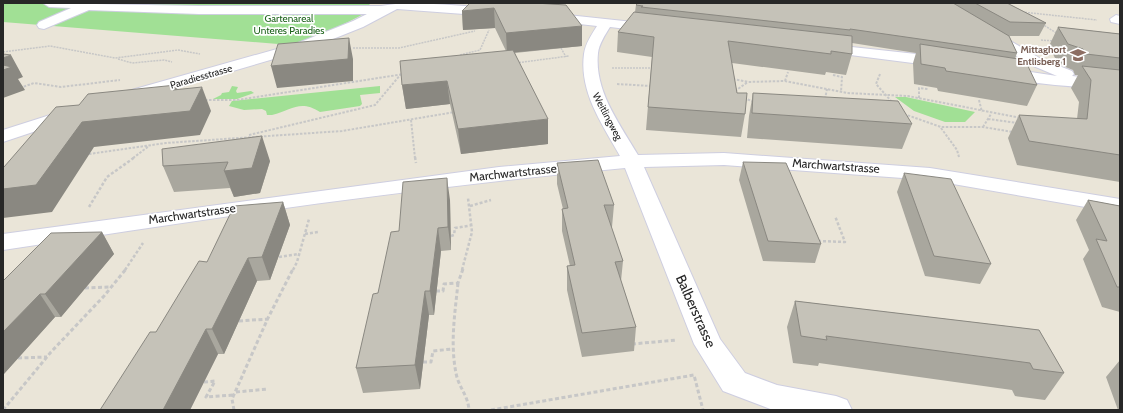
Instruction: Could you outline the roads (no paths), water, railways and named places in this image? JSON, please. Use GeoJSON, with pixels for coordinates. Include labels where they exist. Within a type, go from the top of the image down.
{"type":"FeatureCollection","features":[{"type":"Feature","properties":{"kind":"street"},"geometry":{"type":"LineString","coordinates":[[49,3],[199,10],[389,8],[506,14]]}},
{"type":"Feature","properties":{"kind":"street"},"geometry":{"type":"LineString","coordinates":[[937,3],[1036,62],[1081,81]]}},
{"type":"Feature","properties":{"kind":"street"},"geometry":{"type":"LineString","coordinates":[[44,25],[92,5]]}},
{"type":"Feature","properties":{"kind":"street","name":"Paradiesstrasse"},"geometry":{"type":"LineString","coordinates":[[118,99],[296,49],[358,24],[389,8]]}},
{"type":"Feature","properties":{"kind":"street"},"geometry":{"type":"LineString","coordinates":[[538,16],[605,24],[667,29]]}},
{"type":"Feature","properties":{"kind":"street","name":"Weitlingweg"},"geometry":{"type":"LineString","coordinates":[[605,24],[594,43],[591,68],[597,98],[632,160]]}},
{"type":"Feature","properties":{"kind":"street"},"geometry":{"type":"LineString","coordinates":[[811,47],[957,64]]}},
{"type":"Feature","properties":{"kind":"street"},"geometry":{"type":"LineString","coordinates":[[993,71],[1060,81],[1081,81],[1120,86]]}},
{"type":"Feature","properties":{"kind":"street"},"geometry":{"type":"LineString","coordinates":[[3,136],[88,108]]}},
{"type":"Feature","properties":{"kind":"street","name":"Marchwartstrasse"},"geometry":{"type":"LineString","coordinates":[[3,242],[158,219],[499,173],[632,160],[724,159],[907,172],[964,179],[1120,206]]}},
{"type":"Feature","properties":{"kind":"street","name":"Balberstrasse"},"geometry":{"type":"LineString","coordinates":[[632,160],[708,344],[734,382],[776,398],[836,410]]}},
{"type":"Feature","properties":{"kind":"place","name":"Mittaghort Entlisberg 1"},"geometry":{"type":"Point","coordinates":[1078,55]}},
{"type":"Feature","properties":{"kind":"park label","name":"Gartenareal Unteres Paradies"},"geometry":{"type":"Point","coordinates":[289,24]}}]}
